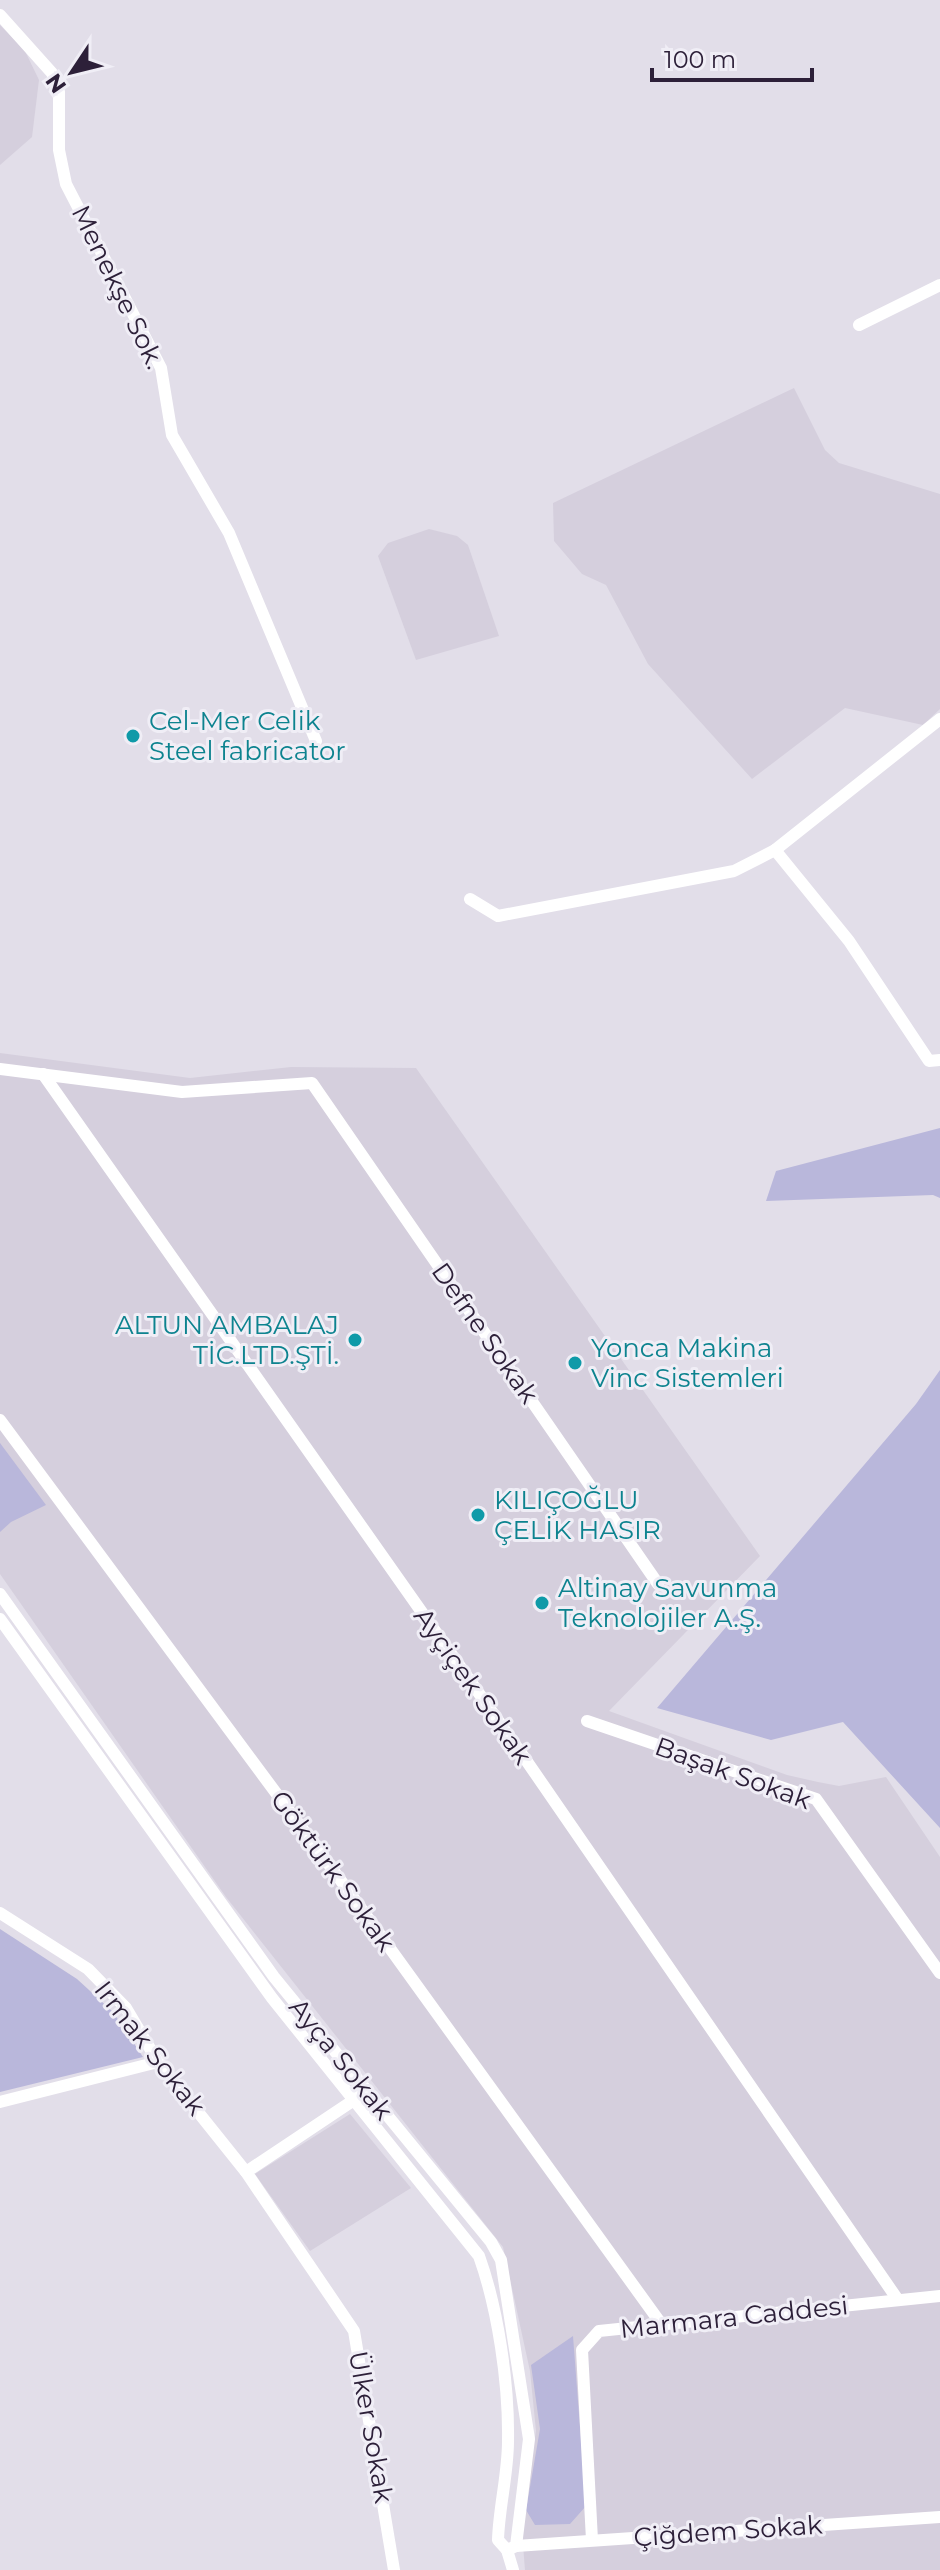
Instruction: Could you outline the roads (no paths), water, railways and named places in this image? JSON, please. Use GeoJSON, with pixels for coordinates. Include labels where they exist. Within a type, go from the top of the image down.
{"type":"FeatureCollection","features":[{"type":"Feature","properties":{"kind":"street","name":"Menekşe Sok."},"geometry":{"type":"LineString","coordinates":[[0,15],[52,73],[59,92],[59,150],[66,184],[161,368],[172,435],[229,533],[316,741]]}},
{"type":"Feature","properties":{"kind":"street"},"geometry":{"type":"LineString","coordinates":[[859,325],[869,323],[940,285]]}},
{"type":"Feature","properties":{"kind":"street"},"geometry":{"type":"LineString","coordinates":[[470,899],[498,916],[734,871],[775,850],[940,719]]}},
{"type":"Feature","properties":{"kind":"street"},"geometry":{"type":"LineString","coordinates":[[775,850],[849,941],[929,1061],[940,1060]]}},
{"type":"Feature","properties":{"kind":"street"},"geometry":{"type":"LineString","coordinates":[[0,1069],[43,1074]]}},
{"type":"Feature","properties":{"kind":"street","name":"Defne Sokak"},"geometry":{"type":"LineString","coordinates":[[43,1074],[182,1092],[312,1083],[658,1584]]}},
{"type":"Feature","properties":{"kind":"street","name":"Ayçiçek Sokak"},"geometry":{"type":"LineString","coordinates":[[43,1074],[528,1763],[898,2300]]}},
{"type":"Feature","properties":{"kind":"street","name":"Göktürk Sokak"},"geometry":{"type":"LineString","coordinates":[[0,1420],[350,1893],[662,2325]]}},
{"type":"Feature","properties":{"kind":"street","name":"Ayça Sokak"},"geometry":{"type":"LineString","coordinates":[[0,1594],[274,1977],[491,2242],[501,2260],[529,2439],[511,2548],[513,2570]]}},
{"type":"Feature","properties":{"kind":"street"},"geometry":{"type":"LineString","coordinates":[[16,1616],[2,1622],[204,1905],[272,1998],[479,2256],[486,2276],[506,2391],[508,2443],[498,2540],[511,2548]]}},
{"type":"Feature","properties":{"kind":"street","name":"Başak Sokak"},"geometry":{"type":"LineString","coordinates":[[587,1721],[816,1799],[940,1973]]}},
{"type":"Feature","properties":{"kind":"street","name":"Irmak Sokak"},"geometry":{"type":"LineString","coordinates":[[0,1913],[88,1969],[126,2008],[158,2062],[246,2172]]}},
{"type":"Feature","properties":{"kind":"street"},"geometry":{"type":"LineString","coordinates":[[0,2102],[158,2062]]}},
{"type":"Feature","properties":{"kind":"street"},"geometry":{"type":"LineString","coordinates":[[246,2172],[367,2091]]}},
{"type":"Feature","properties":{"kind":"street","name":"Ülker Sokak"},"geometry":{"type":"LineString","coordinates":[[246,2172],[354,2331],[394,2570]]}},
{"type":"Feature","properties":{"kind":"street","name":"Marmara Caddesi"},"geometry":{"type":"LineString","coordinates":[[592,2540],[582,2350],[599,2331],[940,2296]]}},
{"type":"Feature","properties":{"kind":"street","name":"Çiğdem Sokak"},"geometry":{"type":"LineString","coordinates":[[511,2548],[940,2517]]}},
{"type":"Feature","properties":{"kind":"place","name":"Cel-Mer Celik Steel fabricator"},"geometry":{"type":"Point","coordinates":[133,736]}},
{"type":"Feature","properties":{"kind":"place","name":"ALTUN AMBALAJ TİC.LTD.ŞTİ."},"geometry":{"type":"Point","coordinates":[355,1340]}},
{"type":"Feature","properties":{"kind":"place","name":"Yonca Makina Vinc Sistemleri"},"geometry":{"type":"Point","coordinates":[575,1363]}},
{"type":"Feature","properties":{"kind":"place","name":"KILIÇOĞLU ÇELİK HASIR"},"geometry":{"type":"Point","coordinates":[478,1515]}},
{"type":"Feature","properties":{"kind":"place","name":"Altinay Savunma Teknolojiler A.Ş."},"geometry":{"type":"Point","coordinates":[542,1603]}}]}
